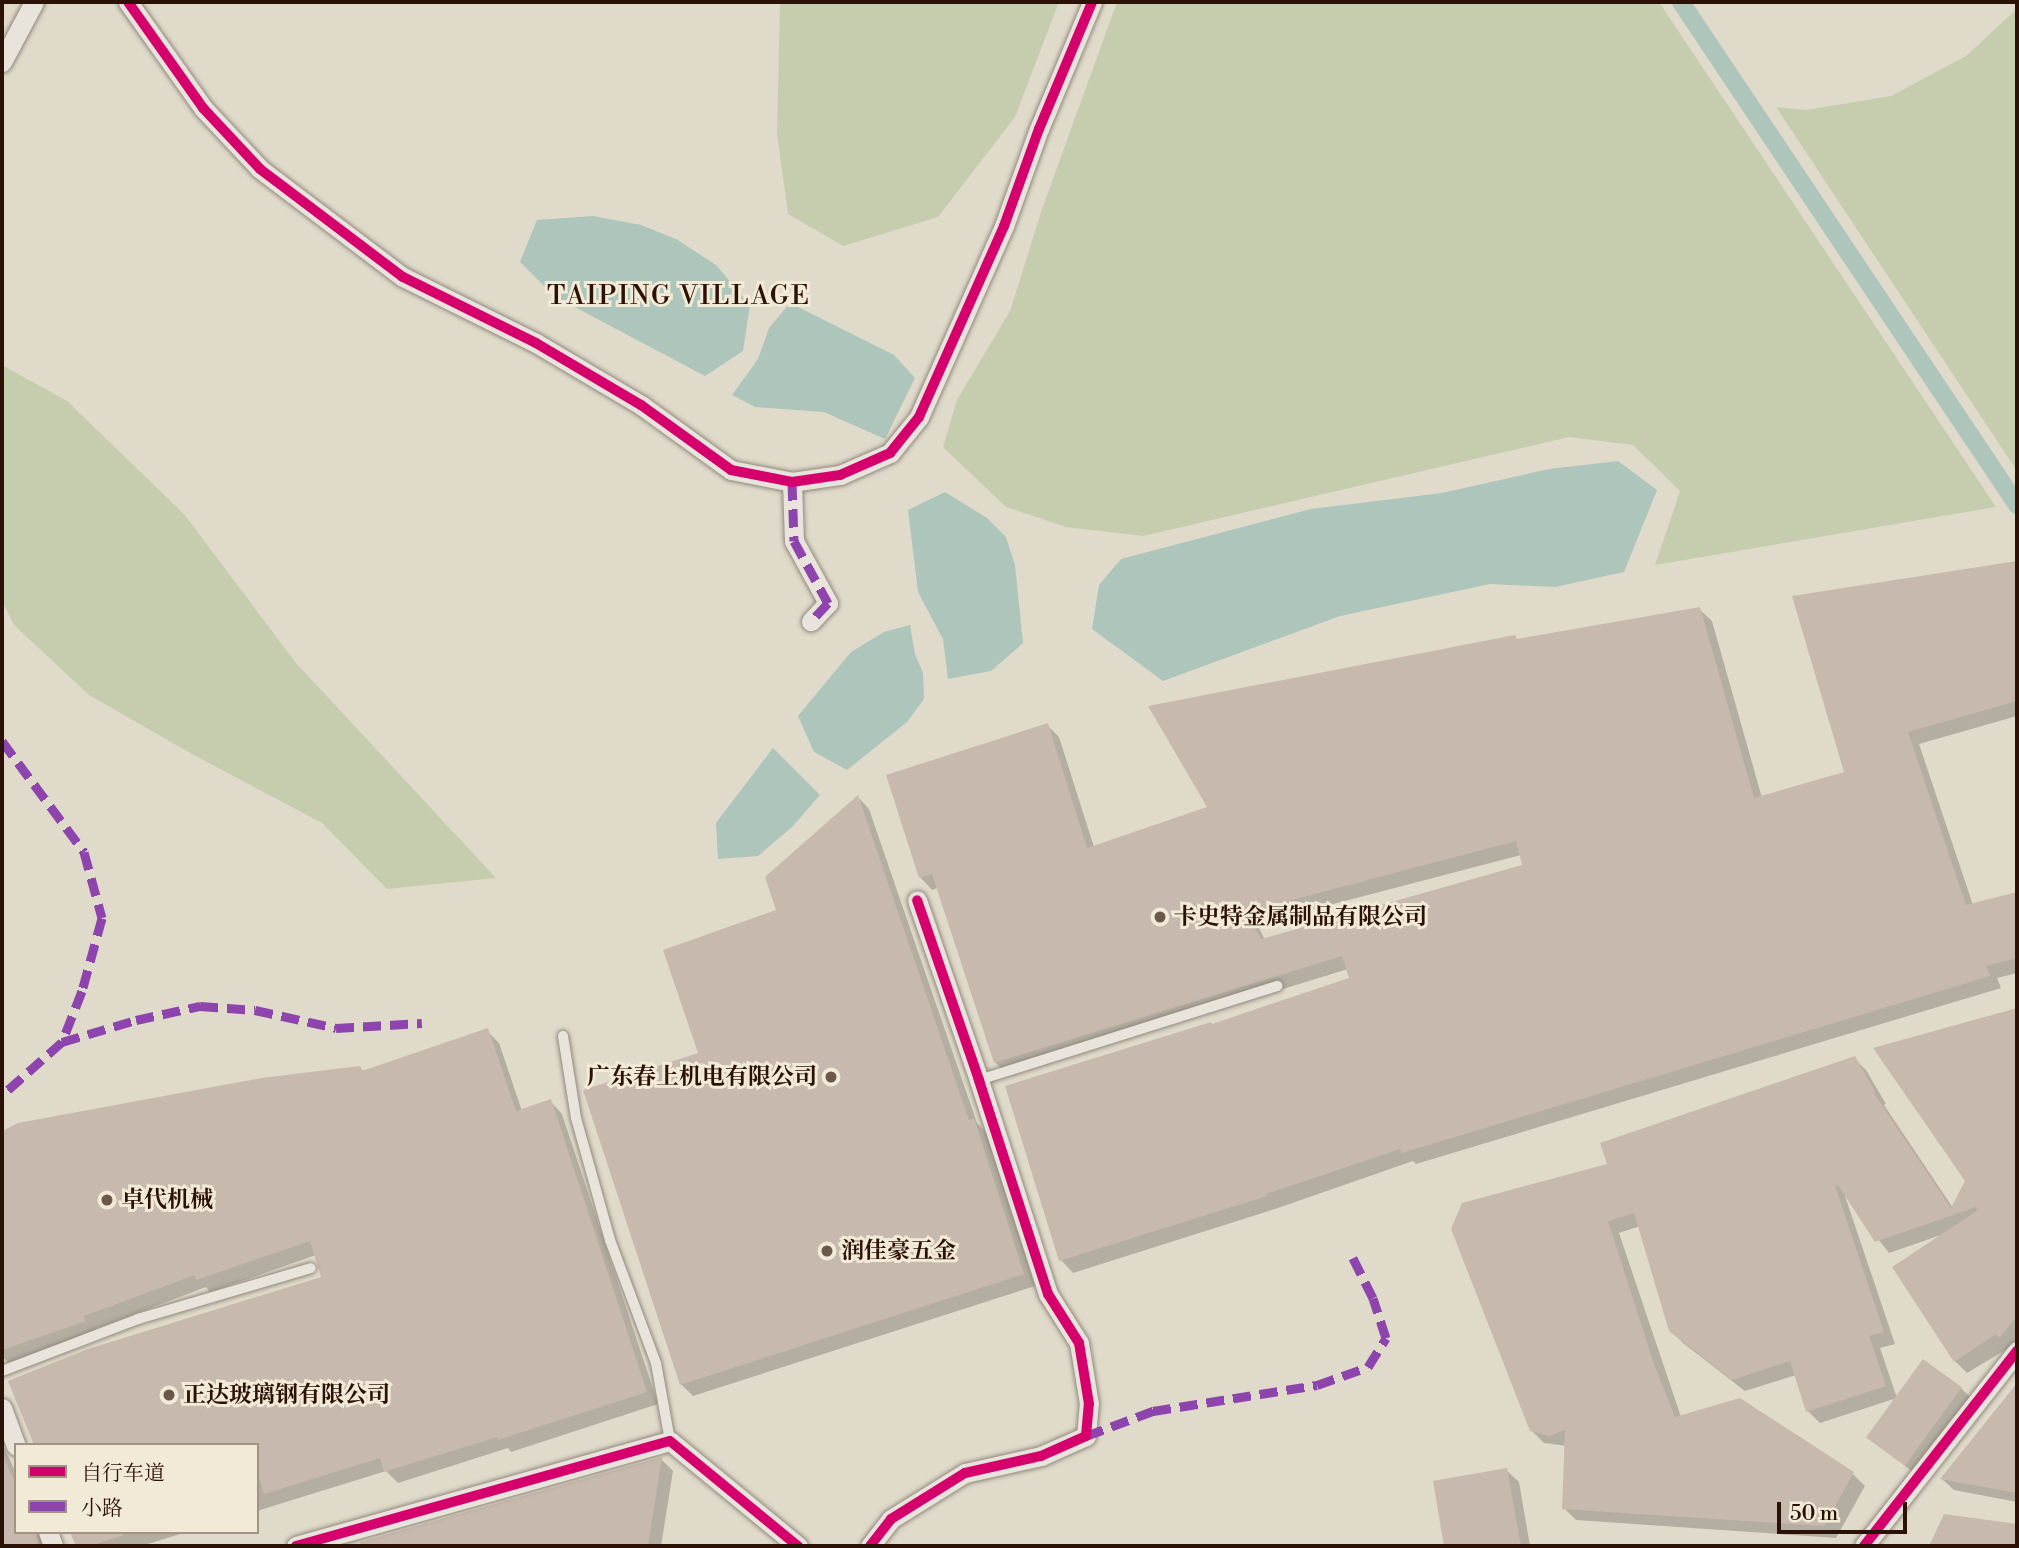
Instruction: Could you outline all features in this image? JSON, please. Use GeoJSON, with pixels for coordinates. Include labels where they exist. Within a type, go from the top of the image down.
{"type":"FeatureCollection","features":[{"type":"Feature","properties":{"kind":"street"},"geometry":{"type":"LineString","coordinates":[[2,62],[34,2]]}},
{"type":"Feature","properties":{"kind":"street"},"geometry":{"type":"LineString","coordinates":[[128,2],[203,108],[260,169],[403,277],[536,343],[641,405],[731,470],[792,482],[841,475],[890,453],[919,417],[1004,226],[1039,129],[1091,2]]}},
{"type":"Feature","properties":{"kind":"street"},"geometry":{"type":"LineString","coordinates":[[792,482],[794,541],[828,603],[811,621]]}},
{"type":"Feature","properties":{"kind":"street"},"geometry":{"type":"LineString","coordinates":[[870,1546],[891,1519],[965,1473],[1041,1456],[1086,1436],[1089,1404],[1079,1343],[1048,1294],[917,900]]}},
{"type":"Feature","properties":{"kind":"street"},"geometry":{"type":"LineString","coordinates":[[1864,1546],[2017,1350]]}},
{"type":"Feature","properties":{"kind":"street"},"geometry":{"type":"LineString","coordinates":[[2,1408],[15,1443]]}},
{"type":"Feature","properties":{"kind":"street"},"geometry":{"type":"LineString","coordinates":[[296,1546],[670,1441],[799,1546]]}},
{"type":"Feature","properties":{"kind":"lane"},"geometry":{"type":"LineString","coordinates":[[979,1080],[1278,986]]}},
{"type":"Feature","properties":{"kind":"lane"},"geometry":{"type":"LineString","coordinates":[[563,1036],[576,1118],[610,1240],[656,1363],[670,1441]]}},
{"type":"Feature","properties":{"kind":"lane"},"geometry":{"type":"LineString","coordinates":[[2,1371],[138,1319],[311,1268]]}},
{"type":"Feature","properties":{"kind":"shaded area"},"geometry":{"type":"Polygon","coordinates":[[[780,2],[1059,2],[1015,117],[938,217],[843,246],[788,214],[777,134],[780,2]]]}},
{"type":"Feature","properties":{"kind":"shaded area"},"geometry":{"type":"Polygon","coordinates":[[[1117,2],[1659,2],[1996,507],[1655,565],[1680,491],[1633,445],[1569,437],[1143,536],[1066,527],[1006,507],[943,447],[957,400],[1010,311],[1042,209],[1117,2]]]}},
{"type":"Feature","properties":{"kind":"shaded area"},"geometry":{"type":"Polygon","coordinates":[[[2017,9],[2017,471],[1776,107],[1806,110],[1891,96],[1966,56],[2017,9]]]}},
{"type":"Feature","properties":{"kind":"shaded area"},"geometry":{"type":"Polygon","coordinates":[[[593,216],[641,225],[676,239],[716,265],[750,305],[743,351],[705,376],[554,296],[520,262],[537,220],[593,216]]]}},
{"type":"Feature","properties":{"kind":"shaded area"},"geometry":{"type":"Polygon","coordinates":[[[790,303],[894,355],[915,378],[885,439],[824,412],[755,407],[732,395],[758,359],[769,328],[790,303]]]}},
{"type":"Feature","properties":{"kind":"shaded area"},"geometry":{"type":"Polygon","coordinates":[[[2,365],[67,401],[184,514],[296,663],[496,878],[387,889],[322,823],[192,754],[89,695],[14,625],[2,601],[2,365]]]}},
{"type":"Feature","properties":{"kind":"shaded area"},"geometry":{"type":"Polygon","coordinates":[[[1618,461],[1657,490],[1624,572],[1555,587],[1490,584],[1340,616],[1163,681],[1092,629],[1099,585],[1121,559],[1311,509],[1442,493],[1549,469],[1618,461]]]}},
{"type":"Feature","properties":{"kind":"shaded area"},"geometry":{"type":"Polygon","coordinates":[[[945,492],[987,518],[1006,537],[1015,565],[1023,643],[991,671],[948,679],[943,639],[918,592],[908,510],[945,492]]]}},
{"type":"Feature","properties":{"kind":"shaded area"},"geometry":{"type":"Polygon","coordinates":[[[910,625],[915,654],[923,673],[924,699],[907,722],[847,770],[814,752],[798,716],[851,652],[884,632],[910,625]]]}},
{"type":"Feature","properties":{"kind":"shaded area"},"geometry":{"type":"Polygon","coordinates":[[[773,748],[820,795],[792,827],[758,856],[718,859],[716,823],[773,748]]]}},
{"type":"Feature","properties":{"kind":"building"},"geometry":{"type":"Polygon","coordinates":[[[2017,561],[2017,701],[1908,732],[1966,905],[2017,892],[2017,958],[1986,966],[1990,976],[1402,1153],[1400,1149],[1266,1194],[1267,1196],[1059,1261],[1005,1086],[1211,1022],[1212,1024],[1349,978],[1342,956],[994,1063],[932,874],[919,878],[886,775],[1048,723],[1087,848],[1207,807],[1148,706],[1515,635],[1517,639],[1700,607],[1754,798],[1844,772],[1792,596],[2017,561]],[[1516,841],[1246,912],[1261,939],[1522,865],[1516,841]]]}},
{"type":"Feature","properties":{"kind":"building"},"geometry":{"type":"Polygon","coordinates":[[[858,795],[969,1120],[974,1118],[1024,1274],[680,1385],[583,1090],[698,1053],[663,950],[776,910],[765,877],[858,795]]]}},
{"type":"Feature","properties":{"kind":"building"},"geometry":{"type":"Polygon","coordinates":[[[2017,1008],[2017,1317],[1999,1338],[1996,1334],[1954,1362],[1892,1267],[1978,1210],[1976,1207],[1875,1242],[1838,1185],[1835,1186],[1884,1332],[1869,1336],[1886,1386],[1806,1412],[1790,1361],[1732,1380],[1669,1331],[1634,1213],[1608,1221],[1654,1364],[1675,1417],[1740,1398],[1854,1472],[1824,1526],[1562,1509],[1565,1430],[1549,1436],[1530,1431],[1451,1229],[1462,1203],[1607,1164],[1600,1143],[1855,1056],[1875,1091],[1873,1092],[1951,1208],[1965,1181],[1873,1048],[2017,1008]]]}},
{"type":"Feature","properties":{"kind":"building"},"geometry":{"type":"Polygon","coordinates":[[[488,1028],[516,1111],[551,1099],[647,1392],[498,1440],[497,1437],[384,1472],[380,1458],[264,1494],[259,1478],[259,1443],[33,1443],[8,1381],[88,1349],[321,1277],[310,1241],[196,1280],[195,1275],[84,1316],[86,1321],[2,1350],[4,1130],[18,1123],[262,1078],[360,1066],[362,1071],[488,1028]]]}},
{"type":"Feature","properties":{"kind":"building"},"geometry":{"type":"Polygon","coordinates":[[[1923,1359],[1962,1387],[1905,1466],[1866,1437],[1923,1359]]]}},
{"type":"Feature","properties":{"kind":"building"},"geometry":{"type":"Polygon","coordinates":[[[2017,1383],[2017,1493],[1940,1479],[2017,1383]]]}},
{"type":"Feature","properties":{"kind":"building"},"geometry":{"type":"Polygon","coordinates":[[[2,1454],[14,1480],[14,1534],[37,1534],[39,1543],[31,1546],[2,1546],[2,1454]]]}},
{"type":"Feature","properties":{"kind":"building"},"geometry":{"type":"Polygon","coordinates":[[[662,1457],[648,1546],[361,1546],[360,1542],[662,1457]]]}},
{"type":"Feature","properties":{"kind":"building"},"geometry":{"type":"Polygon","coordinates":[[[1507,1468],[1521,1546],[1444,1546],[1433,1481],[1507,1468]]]}},
{"type":"Feature","properties":{"kind":"building"},"geometry":{"type":"Polygon","coordinates":[[[1944,1514],[2017,1524],[2017,1546],[1929,1546],[1944,1514]]]}},
{"type":"Feature","properties":{"kind":"building"},"geometry":{"type":"Polygon","coordinates":[[[71,1534],[124,1535],[90,1546],[76,1546],[71,1534]]]}},
{"type":"Feature","properties":{"kind":"waterway"},"geometry":{"type":"LineString","coordinates":[[1681,2],[2017,505]]}},
{"type":"Feature","properties":{"kind":"marked path"},"geometry":{"type":"LineString","coordinates":[[792,482],[794,541],[828,603],[811,621]]}},
{"type":"Feature","properties":{"kind":"marked path"},"geometry":{"type":"LineString","coordinates":[[2,741],[84,852],[102,918],[82,991],[62,1042],[2,1095]]}},
{"type":"Feature","properties":{"kind":"marked path"},"geometry":{"type":"LineString","coordinates":[[62,1042],[136,1020],[200,1006],[255,1010],[336,1028],[422,1023]]}},
{"type":"Feature","properties":{"kind":"marked path"},"geometry":{"type":"LineString","coordinates":[[1086,1436],[1153,1411],[1317,1385],[1368,1367],[1386,1338],[1373,1298],[1353,1258]]}},
{"type":"Feature","properties":{"kind":"cycle path"},"geometry":{"type":"LineString","coordinates":[[128,2],[203,108],[260,169],[403,277],[536,343],[641,405],[731,470],[792,482],[840,475],[890,453],[919,417],[1004,226],[1039,129],[1092,2]]}},
{"type":"Feature","properties":{"kind":"cycle path"},"geometry":{"type":"LineString","coordinates":[[870,1546],[891,1519],[965,1473],[1041,1456],[1086,1436],[1089,1404],[1079,1343],[1048,1294],[917,900]]}},
{"type":"Feature","properties":{"kind":"cycle path"},"geometry":{"type":"LineString","coordinates":[[1864,1546],[2017,1351]]}},
{"type":"Feature","properties":{"kind":"cycle path"},"geometry":{"type":"LineString","coordinates":[[296,1546],[670,1441],[798,1546]]}},
{"type":"Feature","properties":{"kind":"place","name":"卡史特金属制品有限公司"},"geometry":{"type":"Point","coordinates":[1160,917]}},
{"type":"Feature","properties":{"kind":"place","name":"广东春上机电有限公司"},"geometry":{"type":"Point","coordinates":[831,1077]}},
{"type":"Feature","properties":{"kind":"place","name":"卓代机械"},"geometry":{"type":"Point","coordinates":[107,1200]}},
{"type":"Feature","properties":{"kind":"place","name":"润佳豪五金"},"geometry":{"type":"Point","coordinates":[827,1251]}},
{"type":"Feature","properties":{"kind":"place","name":"正达玻璃钢有限公司"},"geometry":{"type":"Point","coordinates":[169,1395]}},
{"type":"Feature","properties":{"kind":"district","name":"TAIPING VILLAGE"},"geometry":{"type":"Point","coordinates":[679,297]}}]}
